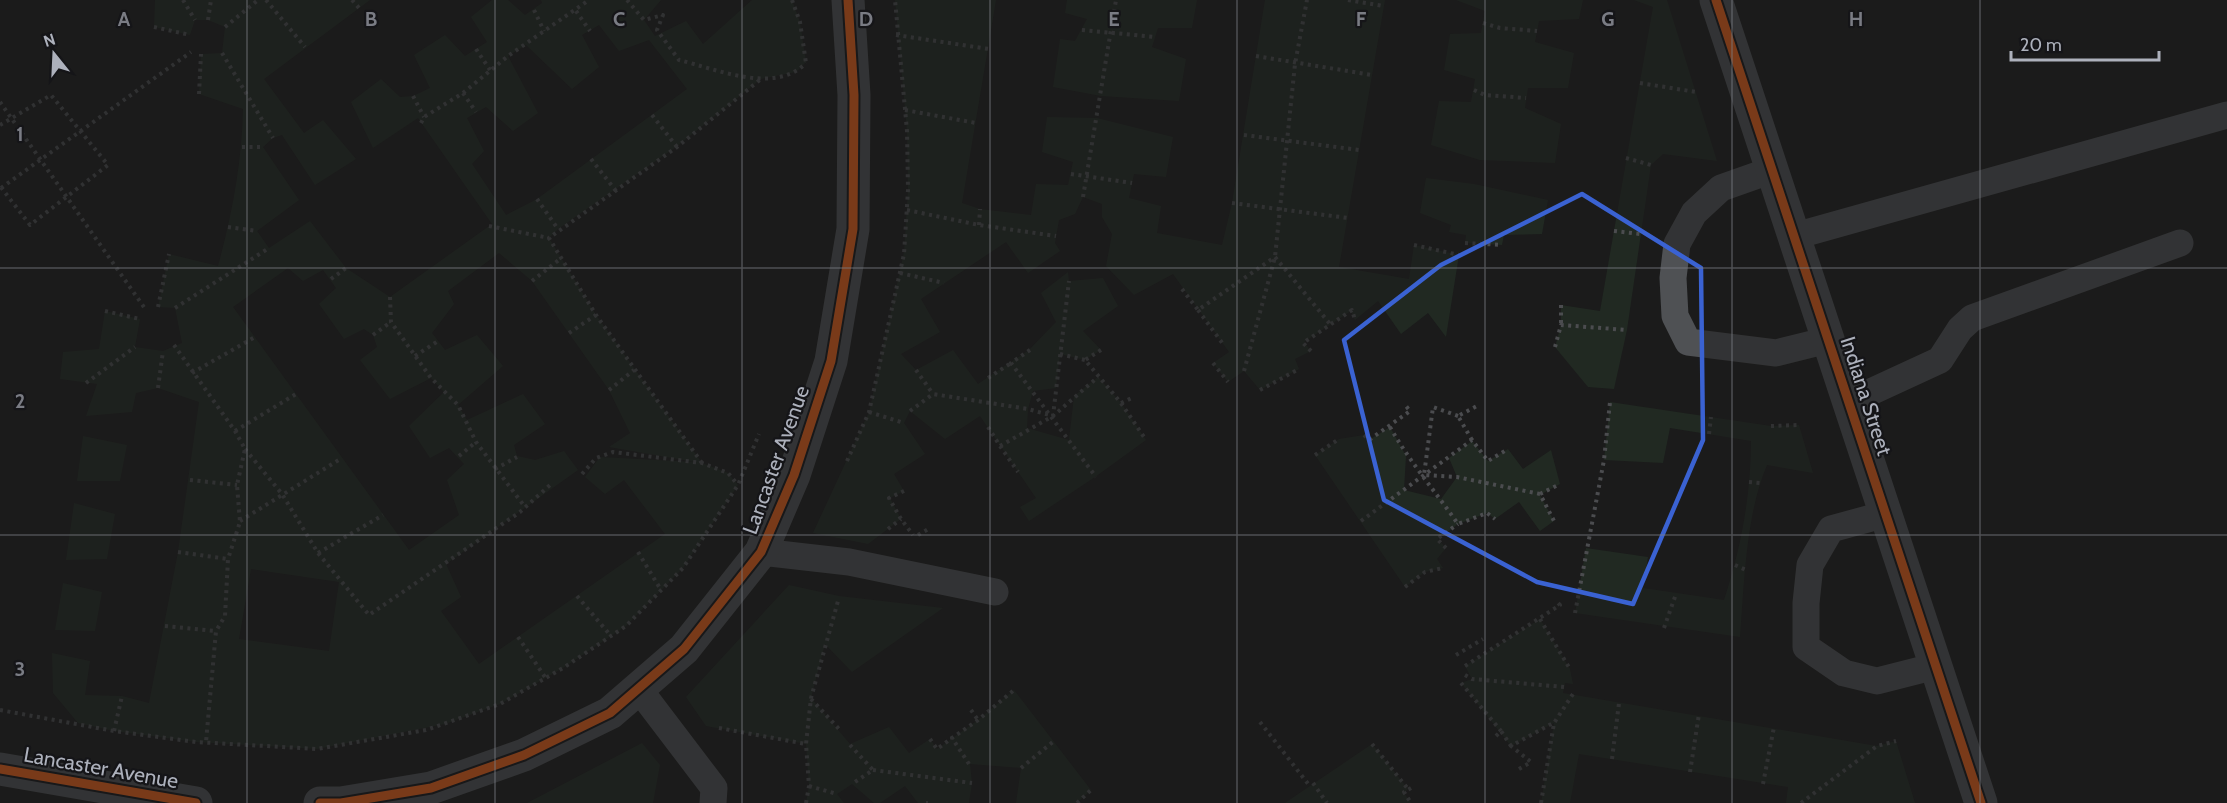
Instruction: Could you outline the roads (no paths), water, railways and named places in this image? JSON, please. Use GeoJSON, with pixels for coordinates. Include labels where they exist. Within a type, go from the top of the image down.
{"type":"FeatureCollection","features":[{"type":"Feature","properties":{"kind":"street","name":"Lancaster Avenue"},"geometry":{"type":"LineString","coordinates":[[320,803],[341,803],[431,788],[514,759],[610,713],[684,649],[761,552],[794,475],[831,361],[853,229],[854,95],[848,0]]}},
{"type":"Feature","properties":{"kind":"street","name":"Indiana Street"},"geometry":{"type":"LineString","coordinates":[[1716,0],[1981,803]]}},
{"type":"Feature","properties":{"kind":"street","name":"Lancaster Avenue"},"geometry":{"type":"LineString","coordinates":[[0,769],[196,803]]}},
{"type":"Feature","properties":{"kind":"lane"},"geometry":{"type":"LineString","coordinates":[[1795,237],[2227,115]]}},
{"type":"Feature","properties":{"kind":"lane"},"geometry":{"type":"LineString","coordinates":[[1772,170],[1721,188],[1694,213],[1677,244],[1673,278],[1675,316],[1688,342],[1776,353],[1828,340]]}},
{"type":"Feature","properties":{"kind":"lane"},"geometry":{"type":"LineString","coordinates":[[1849,402],[1940,360],[1960,329],[1972,318],[2180,243]]}},
{"type":"Feature","properties":{"kind":"lane"},"geometry":{"type":"LineString","coordinates":[[1886,514],[1831,529],[1810,565],[1806,603],[1806,647],[1844,673],[1877,681],[1936,666]]}},
{"type":"Feature","properties":{"kind":"lane"},"geometry":{"type":"LineString","coordinates":[[761,552],[849,562],[996,592]]}},
{"type":"Feature","properties":{"kind":"lane"},"geometry":{"type":"LineString","coordinates":[[638,688],[714,788],[713,803]]}}]}
